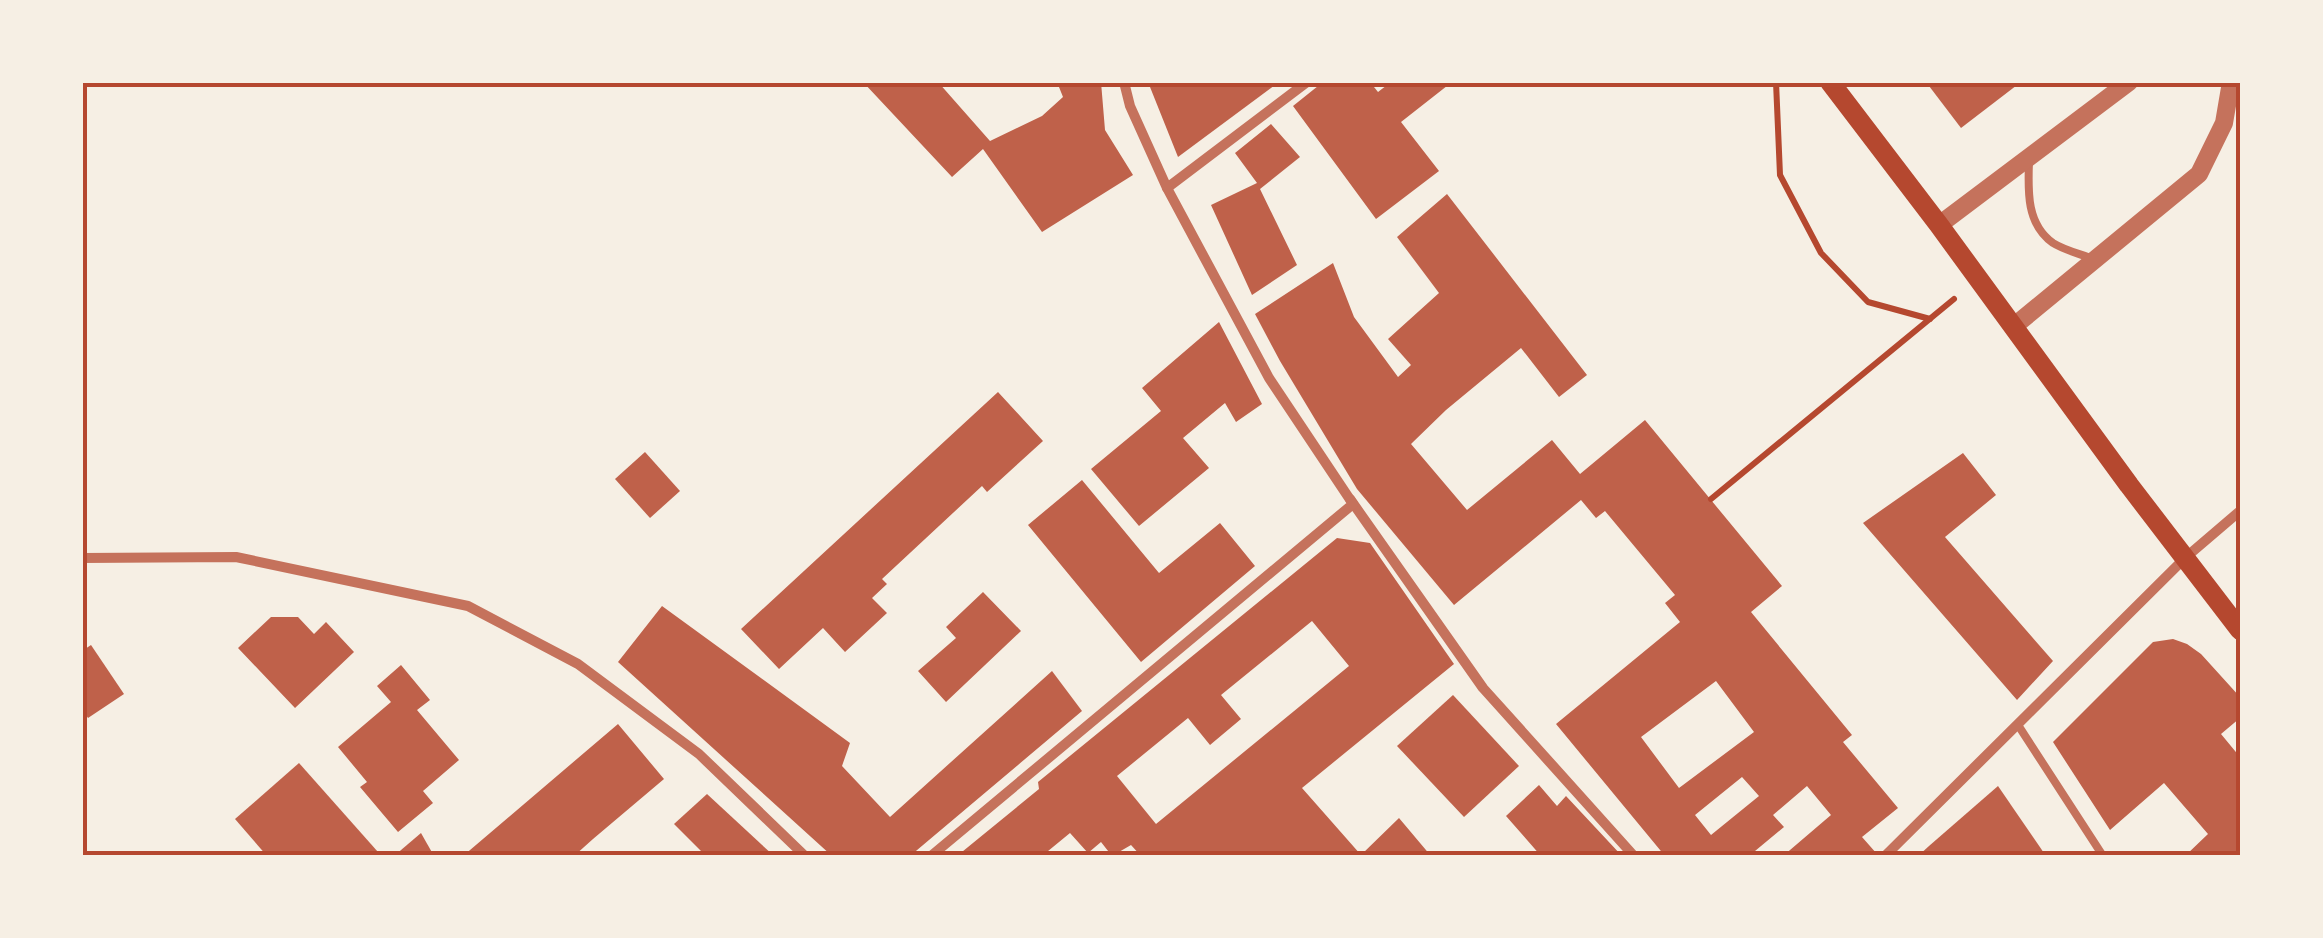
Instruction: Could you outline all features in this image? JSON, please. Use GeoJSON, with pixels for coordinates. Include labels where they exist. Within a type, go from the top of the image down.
{"type":"FeatureCollection","features":[{"type":"Feature","properties":{"kind":"main road"},"geometry":{"type":"LineString","coordinates":[[1830,82],[2240,630]]}},
{"type":"Feature","properties":{"kind":"street"},"geometry":{"type":"LineString","coordinates":[[1124,82],[1130,106],[1168,188],[1269,378],[1483,688],[1634,856]]}},
{"type":"Feature","properties":{"kind":"street"},"geometry":{"type":"LineString","coordinates":[[1168,188],[1307,82]]}},
{"type":"Feature","properties":{"kind":"street"},"geometry":{"type":"LineString","coordinates":[[1939,225],[2129,82]]}},
{"type":"Feature","properties":{"kind":"street"},"geometry":{"type":"LineString","coordinates":[[2013,328],[2199,174],[2224,123],[2231,82]]}},
{"type":"Feature","properties":{"kind":"street"},"geometry":{"type":"LineString","coordinates":[[931,856],[1350,499]]}},
{"type":"Feature","properties":{"kind":"street"},"geometry":{"type":"LineString","coordinates":[[1885,856],[2185,558],[2240,511]]}},
{"type":"Feature","properties":{"kind":"street"},"geometry":{"type":"LineString","coordinates":[[82,558],[236,557],[468,606],[594,675],[699,754],[805,856]]}},
{"type":"Feature","properties":{"kind":"lane"},"geometry":{"type":"LineString","coordinates":[[2030,156],[2028,197],[2037,225],[2054,244],[2095,260]]}},
{"type":"Feature","properties":{"kind":"lane"},"geometry":{"type":"LineString","coordinates":[[2018,725],[2103,856]]}},
{"type":"Feature","properties":{"kind":"path"},"geometry":{"type":"LineString","coordinates":[[1776,82],[1780,174],[1821,253],[1868,302],[1930,319]]}},
{"type":"Feature","properties":{"kind":"path"},"geometry":{"type":"LineString","coordinates":[[1711,500],[1979,279]]}},
{"type":"Feature","properties":{"kind":"building"},"geometry":{"type":"Polygon","coordinates":[[[863,82],[938,82],[990,141],[1042,116],[1063,97],[1057,82],[1101,82],[1105,130],[1133,175],[1042,232],[983,149],[952,177],[863,82]]]}},
{"type":"Feature","properties":{"kind":"building"},"geometry":{"type":"Polygon","coordinates":[[[1148,82],[1279,82],[1178,157],[1148,82]]]}},
{"type":"Feature","properties":{"kind":"building"},"geometry":{"type":"Polygon","coordinates":[[[1323,82],[1370,82],[1378,92],[1391,82],[1452,82],[1401,122],[1439,171],[1376,219],[1293,106],[1323,82]]]}},
{"type":"Feature","properties":{"kind":"building"},"geometry":{"type":"Polygon","coordinates":[[[1926,82],[2021,82],[1961,128],[1926,82]]]}},
{"type":"Feature","properties":{"kind":"building"},"geometry":{"type":"Polygon","coordinates":[[[1271,124],[1300,157],[1260,189],[1297,265],[1252,295],[1211,205],[1257,183],[1235,153],[1271,124]]]}},
{"type":"Feature","properties":{"kind":"building"},"geometry":{"type":"Polygon","coordinates":[[[1447,194],[1587,375],[1559,397],[1521,348],[1411,444],[1467,510],[1552,440],[1580,474],[1645,420],[1782,586],[1751,612],[1852,735],[1843,742],[1898,808],[1862,837],[1875,856],[1783,856],[1831,815],[1807,786],[1773,815],[1784,827],[1749,856],[1665,856],[1556,724],[1680,622],[1665,603],[1675,595],[1605,511],[1596,518],[1581,500],[1454,605],[1357,489],[1255,314],[1333,263],[1354,317],[1398,377],[1411,365],[1388,339],[1439,293],[1397,237],[1447,194]],[[1716,681],[1641,737],[1679,788],[1754,732],[1716,681]],[[1742,777],[1695,815],[1711,835],[1759,796],[1742,777]]]}},
{"type":"Feature","properties":{"kind":"building"},"geometry":{"type":"Polygon","coordinates":[[[1219,322],[1262,404],[1236,422],[1225,403],[1183,438],[1209,468],[1139,526],[1091,469],[1161,411],[1142,388],[1219,322]]]}},
{"type":"Feature","properties":{"kind":"building"},"geometry":{"type":"Polygon","coordinates":[[[998,392],[1043,441],[987,492],[982,486],[882,579],[887,584],[872,598],[887,613],[845,652],[823,628],[779,669],[741,629],[998,392]]]}},
{"type":"Feature","properties":{"kind":"building"},"geometry":{"type":"Polygon","coordinates":[[[645,452],[680,491],[650,518],[615,479],[645,452]]]}},
{"type":"Feature","properties":{"kind":"building"},"geometry":{"type":"Polygon","coordinates":[[[1963,453],[1996,495],[1945,537],[2053,661],[2017,700],[1863,523],[1963,453]]]}},
{"type":"Feature","properties":{"kind":"building"},"geometry":{"type":"Polygon","coordinates":[[[1082,480],[1159,573],[1220,523],[1255,566],[1141,662],[1028,525],[1082,480]]]}},
{"type":"Feature","properties":{"kind":"building"},"geometry":{"type":"Polygon","coordinates":[[[1337,538],[1370,543],[1454,664],[1302,788],[1361,855],[1399,818],[1431,856],[1226,856],[1224,852],[1219,856],[1141,856],[1131,845],[1112,856],[1101,842],[1088,853],[1070,833],[1042,856],[957,856],[1039,789],[1038,782],[1337,538]],[[1312,621],[1221,695],[1241,719],[1210,745],[1188,718],[1117,776],[1156,824],[1349,666],[1312,621]]]}},
{"type":"Feature","properties":{"kind":"building"},"geometry":{"type":"Polygon","coordinates":[[[983,592],[1021,631],[946,702],[918,671],[956,638],[946,627],[983,592]]]}},
{"type":"Feature","properties":{"kind":"building"},"geometry":{"type":"Polygon","coordinates":[[[662,606],[850,743],[842,766],[890,817],[1052,671],[1082,711],[910,856],[832,856],[618,662],[662,606]]]}},
{"type":"Feature","properties":{"kind":"building"},"geometry":{"type":"Polygon","coordinates":[[[271,617],[298,617],[314,634],[326,622],[354,652],[295,708],[238,648],[271,617]]]}},
{"type":"Feature","properties":{"kind":"building"},"geometry":{"type":"Polygon","coordinates":[[[2173,639],[2201,654],[2240,697],[2240,718],[2221,734],[2240,757],[2240,856],[2185,856],[2208,834],[2164,783],[2110,830],[2053,742],[2153,642],[2173,639]]]}},
{"type":"Feature","properties":{"kind":"building"},"geometry":{"type":"Polygon","coordinates":[[[91,645],[124,694],[88,718],[82,709],[82,651],[91,645]]]}},
{"type":"Feature","properties":{"kind":"building"},"geometry":{"type":"Polygon","coordinates":[[[401,665],[430,700],[417,710],[459,760],[423,791],[433,803],[398,832],[360,787],[367,782],[338,747],[391,702],[377,686],[401,665]]]}},
{"type":"Feature","properties":{"kind":"building"},"geometry":{"type":"Polygon","coordinates":[[[1453,695],[1519,766],[1464,817],[1397,746],[1453,695]]]}},
{"type":"Feature","properties":{"kind":"building"},"geometry":{"type":"Polygon","coordinates":[[[618,724],[664,779],[574,856],[463,856],[618,724]]]}},
{"type":"Feature","properties":{"kind":"building"},"geometry":{"type":"Polygon","coordinates":[[[299,763],[378,852],[373,856],[267,856],[235,819],[299,763]]]}},
{"type":"Feature","properties":{"kind":"building"},"geometry":{"type":"Polygon","coordinates":[[[1539,785],[1557,806],[1566,796],[1622,856],[1541,856],[1506,816],[1539,785]]]}},
{"type":"Feature","properties":{"kind":"building"},"geometry":{"type":"Polygon","coordinates":[[[1998,786],[2046,856],[1918,856],[1929,846],[1998,786]]]}},
{"type":"Feature","properties":{"kind":"building"},"geometry":{"type":"Polygon","coordinates":[[[707,794],[774,856],[706,856],[674,824],[707,794]]]}},
{"type":"Feature","properties":{"kind":"building"},"geometry":{"type":"Polygon","coordinates":[[[421,833],[434,856],[394,856],[421,833]]]}}]}
